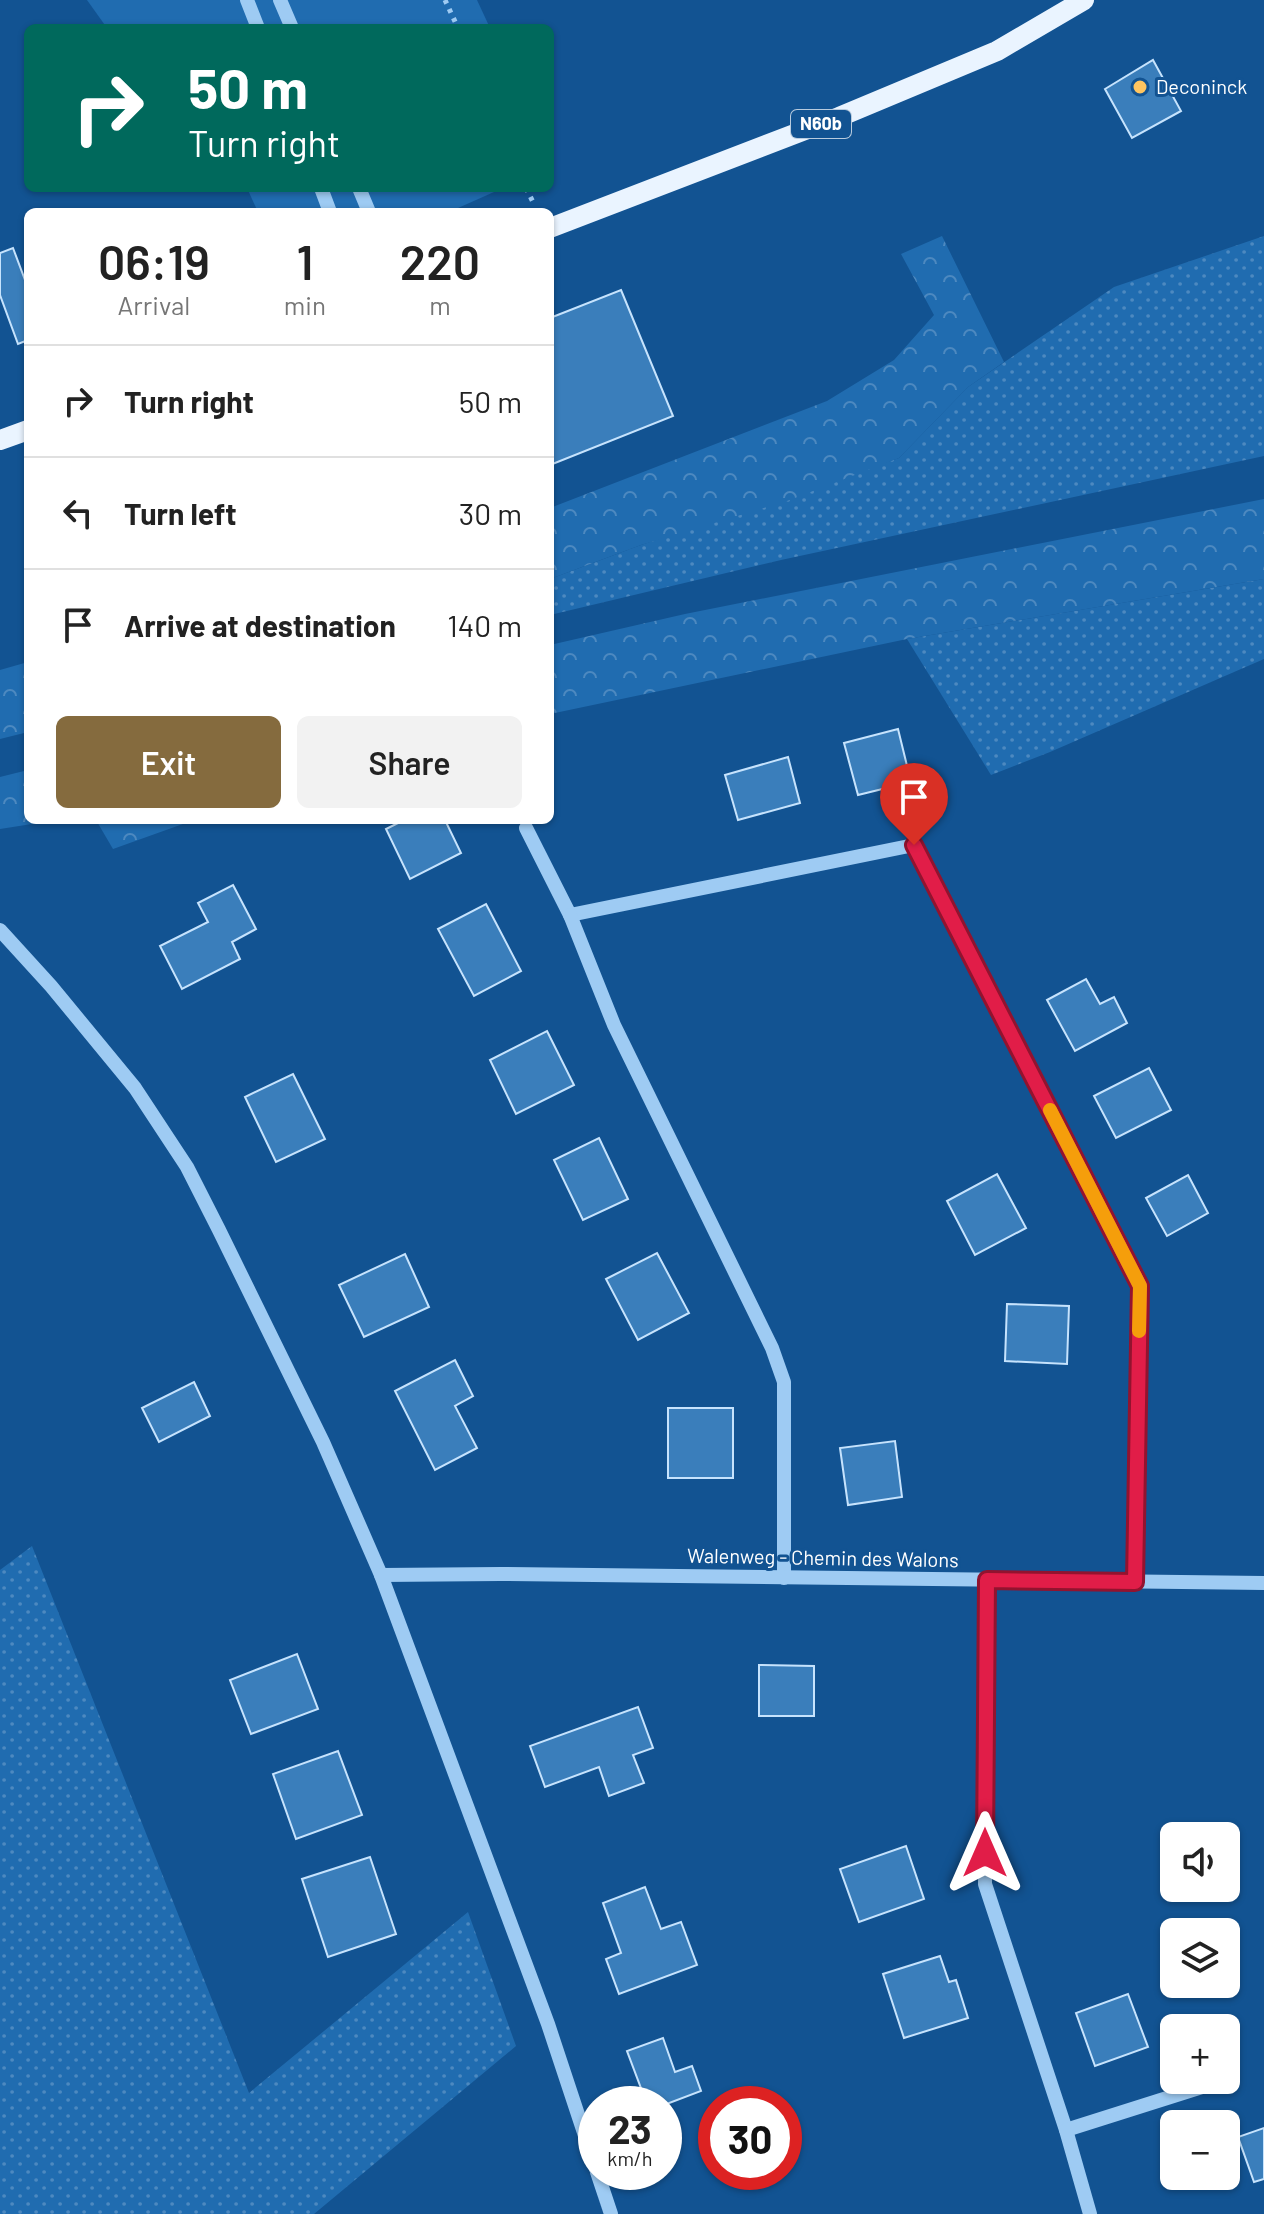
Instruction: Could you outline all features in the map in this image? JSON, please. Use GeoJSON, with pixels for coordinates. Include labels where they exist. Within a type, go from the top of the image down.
{"type":"FeatureCollection","features":[{"type":"Feature","properties":{"kind":"main road","name":"N60b"},"geometry":{"type":"LineString","coordinates":[[554,226],[839,117],[997,51],[1084,0]]}},
{"type":"Feature","properties":{"kind":"main road"},"geometry":{"type":"LineString","coordinates":[[0,440],[24,431]]}},
{"type":"Feature","properties":{"kind":"street"},"geometry":{"type":"LineString","coordinates":[[247,0],[256,24]]}},
{"type":"Feature","properties":{"kind":"street"},"geometry":{"type":"LineString","coordinates":[[280,0],[290,24]]}},
{"type":"Feature","properties":{"kind":"street"},"geometry":{"type":"LineString","coordinates":[[526,828],[570,915],[614,1025],[772,1348],[784,1382],[784,1578]]}},
{"type":"Feature","properties":{"kind":"street"},"geometry":{"type":"LineString","coordinates":[[570,915],[914,845],[1140,1286],[1135,1582]]}},
{"type":"Feature","properties":{"kind":"street"},"geometry":{"type":"LineString","coordinates":[[0,930],[135,1088],[187,1167],[323,1442],[381,1575],[543,2010],[578,2116]]}},
{"type":"Feature","properties":{"kind":"street","name":"Walenweg - Chemin des Walons"},"geometry":{"type":"LineString","coordinates":[[381,1575],[1264,1583]]}},
{"type":"Feature","properties":{"kind":"street"},"geometry":{"type":"LineString","coordinates":[[987,1580],[985,1884],[1066,2130],[1090,2214]]}},
{"type":"Feature","properties":{"kind":"street"},"geometry":{"type":"LineString","coordinates":[[1066,2130],[1180,2094]]}},
{"type":"Feature","properties":{"kind":"street"},"geometry":{"type":"LineString","coordinates":[[603,2190],[611,2214]]}},
{"type":"Feature","properties":{"kind":"path"},"geometry":{"type":"LineString","coordinates":[[445,0],[456,24]]}},
{"type":"Feature","properties":{"kind":"green space"},"geometry":{"type":"Polygon","coordinates":[[[87,0],[477,0],[488,24],[104,24],[87,0]]]}},
{"type":"Feature","properties":{"kind":"green space"},"geometry":{"type":"Polygon","coordinates":[[[249,192],[494,192],[458,208],[256,208],[249,192]]]}},
{"type":"Feature","properties":{"kind":"green space"},"geometry":{"type":"Polygon","coordinates":[[[942,236],[1004,362],[968,387],[899,458],[787,501],[641,545],[554,578],[554,506],[827,401],[894,360],[934,315],[901,254],[942,236]]]}},
{"type":"Feature","properties":{"kind":"green space"},"geometry":{"type":"Polygon","coordinates":[[[1264,236],[1264,456],[781,560],[554,614],[554,578],[899,458],[968,387],[1114,287],[1264,236]]]}},
{"type":"Feature","properties":{"kind":"green space"},"geometry":{"type":"Polygon","coordinates":[[[1264,499],[1264,579],[907,639],[554,713],[554,644],[685,614],[1264,499]]]}},
{"type":"Feature","properties":{"kind":"green space"},"geometry":{"type":"Polygon","coordinates":[[[1264,579],[1264,659],[991,775],[907,639],[1264,579]]]}},
{"type":"Feature","properties":{"kind":"green space"},"geometry":{"type":"Polygon","coordinates":[[[24,663],[24,733],[0,739],[0,670],[24,663]]]}},
{"type":"Feature","properties":{"kind":"green space"},"geometry":{"type":"Polygon","coordinates":[[[24,771],[24,824],[32,824],[0,829],[0,777],[24,771]]]}},
{"type":"Feature","properties":{"kind":"green space"},"geometry":{"type":"Polygon","coordinates":[[[98,824],[183,824],[113,849],[98,824]]]}},
{"type":"Feature","properties":{"kind":"green space"},"geometry":{"type":"Polygon","coordinates":[[[32,1546],[249,2093],[468,1912],[516,2046],[314,2214],[0,2214],[0,1570],[32,1546]]]}},
{"type":"Feature","properties":{"kind":"building"},"geometry":{"type":"Polygon","coordinates":[[[1153,60],[1181,111],[1132,138],[1105,89],[1153,60]]]}},
{"type":"Feature","properties":{"kind":"building"},"geometry":{"type":"Polygon","coordinates":[[[13,248],[24,277],[24,342],[18,344],[0,295],[0,253],[13,248]]]}},
{"type":"Feature","properties":{"kind":"building"},"geometry":{"type":"Polygon","coordinates":[[[621,290],[673,416],[554,463],[554,316],[621,290]]]}},
{"type":"Feature","properties":{"kind":"building"},"geometry":{"type":"Polygon","coordinates":[[[898,729],[911,782],[858,795],[844,743],[898,729]]]}},
{"type":"Feature","properties":{"kind":"building"},"geometry":{"type":"Polygon","coordinates":[[[788,757],[800,803],[738,820],[725,775],[788,757]]]}},
{"type":"Feature","properties":{"kind":"building"},"geometry":{"type":"Polygon","coordinates":[[[396,824],[447,824],[461,853],[410,879],[386,829],[396,824]]]}},
{"type":"Feature","properties":{"kind":"building"},"geometry":{"type":"Polygon","coordinates":[[[233,885],[256,929],[232,942],[240,959],[182,989],[160,946],[208,922],[198,903],[233,885]]]}},
{"type":"Feature","properties":{"kind":"building"},"geometry":{"type":"Polygon","coordinates":[[[486,904],[521,971],[474,996],[438,929],[486,904]]]}},
{"type":"Feature","properties":{"kind":"building"},"geometry":{"type":"Polygon","coordinates":[[[1086,979],[1100,1004],[1114,997],[1127,1023],[1075,1051],[1047,1000],[1086,979]]]}},
{"type":"Feature","properties":{"kind":"building"},"geometry":{"type":"Polygon","coordinates":[[[547,1031],[574,1085],[516,1114],[490,1060],[547,1031]]]}},
{"type":"Feature","properties":{"kind":"building"},"geometry":{"type":"Polygon","coordinates":[[[1149,1068],[1171,1110],[1116,1138],[1094,1096],[1149,1068]]]}},
{"type":"Feature","properties":{"kind":"building"},"geometry":{"type":"Polygon","coordinates":[[[293,1074],[325,1139],[276,1162],[245,1097],[293,1074]]]}},
{"type":"Feature","properties":{"kind":"building"},"geometry":{"type":"Polygon","coordinates":[[[599,1138],[628,1199],[583,1220],[554,1160],[599,1138]]]}},
{"type":"Feature","properties":{"kind":"building"},"geometry":{"type":"Polygon","coordinates":[[[997,1174],[1026,1228],[975,1255],[947,1201],[997,1174]]]}},
{"type":"Feature","properties":{"kind":"building"},"geometry":{"type":"Polygon","coordinates":[[[1188,1175],[1208,1213],[1167,1236],[1146,1198],[1188,1175]]]}},
{"type":"Feature","properties":{"kind":"building"},"geometry":{"type":"Polygon","coordinates":[[[657,1253],[689,1313],[638,1340],[606,1279],[657,1253]]]}},
{"type":"Feature","properties":{"kind":"building"},"geometry":{"type":"Polygon","coordinates":[[[405,1254],[429,1307],[364,1337],[339,1285],[405,1254]]]}},
{"type":"Feature","properties":{"kind":"building"},"geometry":{"type":"Polygon","coordinates":[[[1007,1304],[1069,1306],[1067,1364],[1005,1361],[1007,1304]]]}},
{"type":"Feature","properties":{"kind":"building"},"geometry":{"type":"Polygon","coordinates":[[[455,1360],[473,1396],[455,1406],[477,1448],[435,1470],[395,1391],[455,1360]]]}},
{"type":"Feature","properties":{"kind":"building"},"geometry":{"type":"Polygon","coordinates":[[[194,1382],[210,1416],[159,1442],[142,1408],[194,1382]]]}},
{"type":"Feature","properties":{"kind":"building"},"geometry":{"type":"Polygon","coordinates":[[[668,1408],[733,1408],[733,1478],[668,1478],[668,1408]]]}},
{"type":"Feature","properties":{"kind":"building"},"geometry":{"type":"Polygon","coordinates":[[[895,1441],[902,1497],[848,1505],[840,1448],[895,1441]]]}},
{"type":"Feature","properties":{"kind":"building"},"geometry":{"type":"Polygon","coordinates":[[[297,1654],[318,1709],[251,1734],[230,1680],[297,1654]]]}},
{"type":"Feature","properties":{"kind":"building"},"geometry":{"type":"Polygon","coordinates":[[[759,1665],[814,1666],[814,1716],[759,1716],[759,1665]]]}},
{"type":"Feature","properties":{"kind":"building"},"geometry":{"type":"Polygon","coordinates":[[[638,1707],[653,1748],[633,1755],[644,1783],[609,1796],[599,1767],[545,1787],[530,1746],[638,1707]]]}},
{"type":"Feature","properties":{"kind":"building"},"geometry":{"type":"Polygon","coordinates":[[[338,1751],[362,1815],[296,1839],[273,1774],[338,1751]]]}},
{"type":"Feature","properties":{"kind":"building"},"geometry":{"type":"Polygon","coordinates":[[[906,1846],[924,1899],[859,1922],[840,1869],[906,1846]]]}},
{"type":"Feature","properties":{"kind":"building"},"geometry":{"type":"Polygon","coordinates":[[[370,1857],[396,1934],[328,1957],[302,1879],[370,1857]]]}},
{"type":"Feature","properties":{"kind":"building"},"geometry":{"type":"Polygon","coordinates":[[[645,1887],[661,1929],[681,1922],[697,1965],[619,1994],[606,1959],[621,1953],[603,1903],[645,1887]]]}},
{"type":"Feature","properties":{"kind":"building"},"geometry":{"type":"Polygon","coordinates":[[[940,1956],[949,1982],[956,1980],[968,2018],[904,2038],[883,1974],[940,1956]]]}},
{"type":"Feature","properties":{"kind":"building"},"geometry":{"type":"Polygon","coordinates":[[[1128,1994],[1148,2047],[1095,2066],[1076,2013],[1128,1994]]]}},
{"type":"Feature","properties":{"kind":"building"},"geometry":{"type":"Polygon","coordinates":[[[663,2038],[675,2072],[692,2066],[699,2086],[698,2092],[682,2098],[682,2086],[640,2086],[627,2051],[663,2038]]]}},
{"type":"Feature","properties":{"kind":"building"},"geometry":{"type":"Polygon","coordinates":[[[1264,2128],[1264,2179],[1254,2182],[1240,2136],[1264,2128]]]}},
{"type":"Feature","properties":{"kind":"slow traffic"},"geometry":{"type":"LineString","coordinates":[[1050,1110],[1140,1286],[1139,1331]]}},
{"type":"Feature","properties":{"kind":"place","name":"Deconinck"},"geometry":{"type":"Point","coordinates":[1140,87]}},
{"type":"Feature","properties":{"kind":"route"},"geometry":{"type":"LineString","coordinates":[[914,845],[1140,1286],[1135,1582],[987,1580],[985,1853]]}}]}
